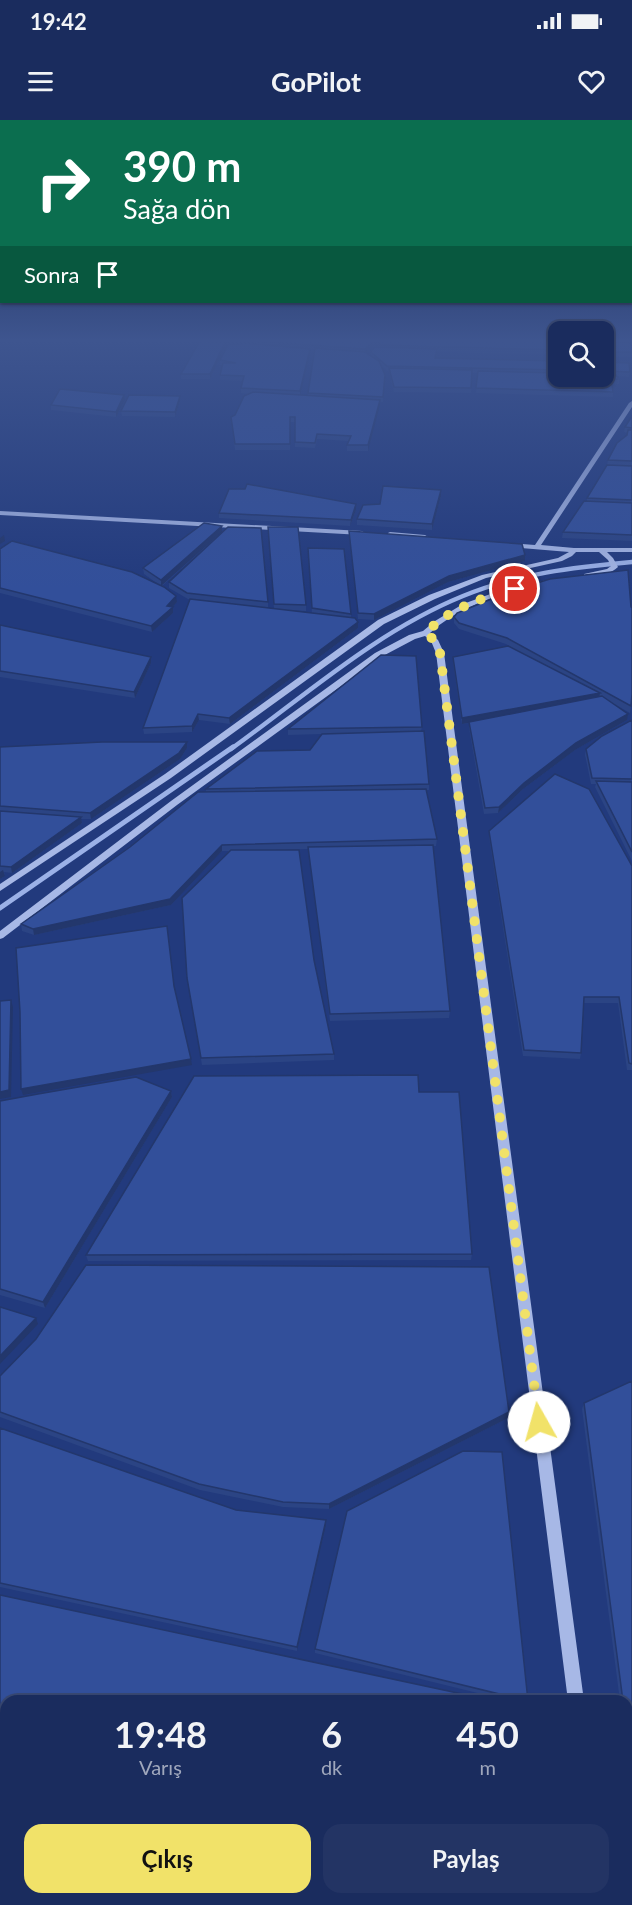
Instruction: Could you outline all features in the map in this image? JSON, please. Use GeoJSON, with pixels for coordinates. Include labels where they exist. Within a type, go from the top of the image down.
{"type":"FeatureCollection","features":[{"type":"Feature","properties":{"kind":"street"},"geometry":{"type":"LineString","coordinates":[[537,547],[619,423]]}},
{"type":"Feature","properties":{"kind":"street"},"geometry":{"type":"LineString","coordinates":[[0,513],[371,533]]}},
{"type":"Feature","properties":{"kind":"street"},"geometry":{"type":"LineString","coordinates":[[383,534],[430,537]]}},
{"type":"Feature","properties":{"kind":"street"},"geometry":{"type":"LineString","coordinates":[[501,544],[574,550],[632,550]]}},
{"type":"Feature","properties":{"kind":"street"},"geometry":{"type":"LineString","coordinates":[[0,888],[168,776],[381,622],[432,597],[484,576],[560,560],[574,550]]}},
{"type":"Feature","properties":{"kind":"street"},"geometry":{"type":"LineString","coordinates":[[579,576],[597,574],[615,567],[611,559],[601,550]]}},
{"type":"Feature","properties":{"kind":"street"},"geometry":{"type":"LineString","coordinates":[[0,936],[174,803],[378,655],[426,633],[436,622],[466,606],[496,594],[557,580]]}},
{"type":"Feature","properties":{"kind":"street"},"geometry":{"type":"LineString","coordinates":[[426,633],[434,640],[440,653],[575,1695]]}},
{"type":"Feature","properties":{"kind":"building"},"geometry":{"type":"Polygon","coordinates":[[[232,423],[290,423],[290,444],[235,444],[232,423]]]}},
{"type":"Feature","properties":{"kind":"building"},"geometry":{"type":"Polygon","coordinates":[[[295,423],[374,423],[368,445],[347,445],[351,436],[317,434],[315,443],[295,442],[295,423]]]}},
{"type":"Feature","properties":{"kind":"building"},"geometry":{"type":"Polygon","coordinates":[[[627,423],[632,423],[632,428],[625,427],[627,423]]]}},
{"type":"Feature","properties":{"kind":"building"},"geometry":{"type":"Polygon","coordinates":[[[628,430],[632,430],[632,461],[608,460],[617,443],[627,435],[628,430]]]}},
{"type":"Feature","properties":{"kind":"building"},"geometry":{"type":"Polygon","coordinates":[[[607,465],[632,466],[632,500],[587,498],[607,465]]]}},
{"type":"Feature","properties":{"kind":"building"},"geometry":{"type":"Polygon","coordinates":[[[247,484],[356,504],[351,520],[219,513],[229,489],[245,489],[247,484]]]}},
{"type":"Feature","properties":{"kind":"building"},"geometry":{"type":"Polygon","coordinates":[[[383,486],[441,490],[432,524],[357,519],[363,505],[380,504],[383,486]]]}},
{"type":"Feature","properties":{"kind":"building"},"geometry":{"type":"Polygon","coordinates":[[[584,501],[632,503],[632,535],[563,532],[584,501]]]}},
{"type":"Feature","properties":{"kind":"building"},"geometry":{"type":"Polygon","coordinates":[[[204,523],[222,526],[161,580],[143,568],[204,523]]]}},
{"type":"Feature","properties":{"kind":"building"},"geometry":{"type":"Polygon","coordinates":[[[228,527],[261,528],[268,602],[187,593],[169,582],[228,527]]]}},
{"type":"Feature","properties":{"kind":"building"},"geometry":{"type":"Polygon","coordinates":[[[268,527],[298,527],[306,605],[274,604],[268,527]]]}},
{"type":"Feature","properties":{"kind":"building"},"geometry":{"type":"Polygon","coordinates":[[[349,531],[522,544],[525,555],[449,576],[374,614],[358,613],[349,531]]]}},
{"type":"Feature","properties":{"kind":"building"},"geometry":{"type":"Polygon","coordinates":[[[12,541],[132,572],[164,587],[176,596],[167,606],[173,607],[151,626],[0,588],[0,549],[12,541]]]}},
{"type":"Feature","properties":{"kind":"building"},"geometry":{"type":"Polygon","coordinates":[[[308,548],[344,549],[351,614],[312,608],[308,548]]]}},
{"type":"Feature","properties":{"kind":"building"},"geometry":{"type":"Polygon","coordinates":[[[628,570],[632,608],[631,706],[507,638],[459,623],[454,617],[457,613],[511,591],[550,579],[628,570]]]}},
{"type":"Feature","properties":{"kind":"building"},"geometry":{"type":"Polygon","coordinates":[[[190,599],[355,618],[358,622],[229,718],[198,714],[192,726],[143,728],[190,599]]]}},
{"type":"Feature","properties":{"kind":"building"},"geometry":{"type":"Polygon","coordinates":[[[0,625],[151,657],[134,692],[0,671],[0,625]]]}},
{"type":"Feature","properties":{"kind":"building"},"geometry":{"type":"Polygon","coordinates":[[[508,646],[600,693],[462,718],[453,657],[508,646]]]}},
{"type":"Feature","properties":{"kind":"building"},"geometry":{"type":"Polygon","coordinates":[[[381,655],[416,656],[422,727],[288,729],[381,655]]]}},
{"type":"Feature","properties":{"kind":"building"},"geometry":{"type":"Polygon","coordinates":[[[602,696],[628,714],[576,743],[524,783],[499,807],[485,808],[469,722],[602,696]]]}},
{"type":"Feature","properties":{"kind":"building"},"geometry":{"type":"Polygon","coordinates":[[[632,720],[632,779],[592,778],[586,749],[602,736],[632,720]]]}},
{"type":"Feature","properties":{"kind":"building"},"geometry":{"type":"Polygon","coordinates":[[[424,731],[429,784],[206,789],[257,751],[310,750],[322,734],[424,731]]]}},
{"type":"Feature","properties":{"kind":"building"},"geometry":{"type":"Polygon","coordinates":[[[102,742],[187,742],[179,753],[90,813],[0,806],[0,747],[102,742]]]}},
{"type":"Feature","properties":{"kind":"building"},"geometry":{"type":"Polygon","coordinates":[[[555,774],[589,789],[632,866],[632,1064],[629,1063],[619,997],[584,997],[581,1053],[524,1050],[489,831],[555,774]]]}},
{"type":"Feature","properties":{"kind":"building"},"geometry":{"type":"Polygon","coordinates":[[[596,781],[632,782],[632,852],[596,781]]]}},
{"type":"Feature","properties":{"kind":"building"},"geometry":{"type":"Polygon","coordinates":[[[426,789],[437,839],[222,845],[170,899],[33,929],[21,924],[130,847],[198,792],[426,789]]]}},
{"type":"Feature","properties":{"kind":"building"},"geometry":{"type":"Polygon","coordinates":[[[0,811],[81,817],[11,867],[0,866],[0,811]]]}},
{"type":"Feature","properties":{"kind":"building"},"geometry":{"type":"Polygon","coordinates":[[[433,845],[450,1011],[330,1014],[308,847],[433,845]]]}},
{"type":"Feature","properties":{"kind":"building"},"geometry":{"type":"Polygon","coordinates":[[[231,850],[299,850],[314,960],[334,1054],[201,1058],[187,978],[182,898],[231,850]]]}},
{"type":"Feature","properties":{"kind":"building"},"geometry":{"type":"Polygon","coordinates":[[[167,926],[174,986],[191,1059],[21,1089],[16,948],[167,926]]]}},
{"type":"Feature","properties":{"kind":"building"},"geometry":{"type":"Polygon","coordinates":[[[11,1000],[9,1090],[0,1092],[0,1001],[11,1000]]]}},
{"type":"Feature","properties":{"kind":"building"},"geometry":{"type":"Polygon","coordinates":[[[418,1075],[419,1092],[459,1092],[472,1254],[86,1255],[194,1076],[418,1075]]]}},
{"type":"Feature","properties":{"kind":"building"},"geometry":{"type":"Polygon","coordinates":[[[136,1077],[171,1091],[43,1302],[0,1289],[0,1101],[136,1077]]]}},
{"type":"Feature","properties":{"kind":"building"},"geometry":{"type":"Polygon","coordinates":[[[86,1265],[489,1267],[509,1412],[329,1504],[283,1502],[199,1484],[0,1412],[0,1376],[36,1339],[86,1265]]]}},
{"type":"Feature","properties":{"kind":"building"},"geometry":{"type":"Polygon","coordinates":[[[0,1307],[36,1318],[0,1356],[0,1307]]]}},
{"type":"Feature","properties":{"kind":"building"},"geometry":{"type":"Polygon","coordinates":[[[632,1381],[632,1695],[622,1695],[584,1403],[632,1381]]]}},
{"type":"Feature","properties":{"kind":"building"},"geometry":{"type":"Polygon","coordinates":[[[0,1428],[236,1510],[326,1520],[297,1647],[0,1583],[0,1428]]]}},
{"type":"Feature","properties":{"kind":"building"},"geometry":{"type":"Polygon","coordinates":[[[463,1451],[502,1452],[527,1695],[503,1695],[315,1649],[347,1511],[463,1451]]]}},
{"type":"Feature","properties":{"kind":"building"},"geometry":{"type":"Polygon","coordinates":[[[0,1595],[467,1695],[0,1695],[0,1595]]]}},
{"type":"Feature","properties":{"kind":"waterway"},"geometry":{"type":"LineString","coordinates":[[231,749],[343,665],[431,610],[483,588],[504,582],[567,569],[632,562]]}},
{"type":"Feature","properties":{"kind":"waterway"},"geometry":{"type":"LineString","coordinates":[[0,908],[233,747]]}},
{"type":"Feature","properties":{"kind":"route"},"geometry":{"type":"LineString","coordinates":[[515,589],[466,606],[436,622],[426,633],[434,640],[440,653],[539,1422]]}}]}
